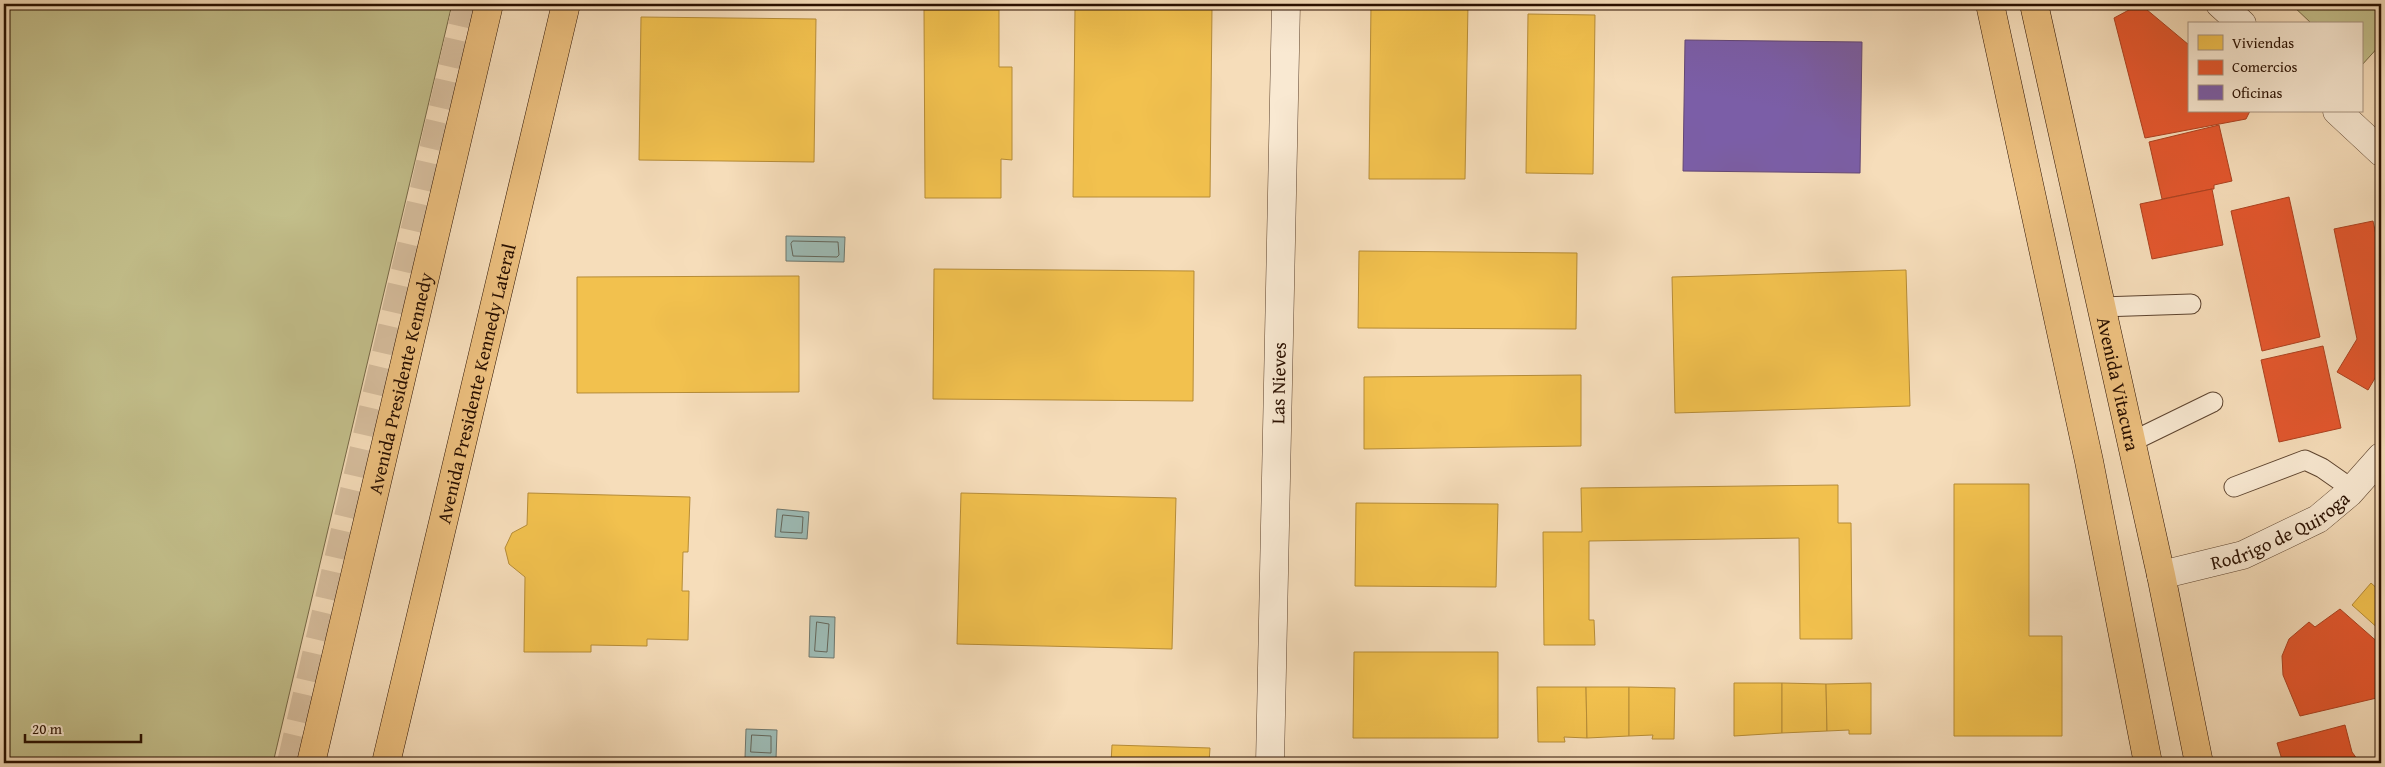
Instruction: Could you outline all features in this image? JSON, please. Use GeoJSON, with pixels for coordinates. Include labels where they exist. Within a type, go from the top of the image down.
{"type":"FeatureCollection","features":[{"type":"Feature","properties":{"kind":"main road","name":"Avenida Presidente Kennedy"},"geometry":{"type":"LineString","coordinates":[[311,763],[489,4]]}},
{"type":"Feature","properties":{"kind":"main road","name":"Avenida Presidente Kennedy Lateral"},"geometry":{"type":"LineString","coordinates":[[386,763],[566,4]]}},
{"type":"Feature","properties":{"kind":"main road"},"geometry":{"type":"LineString","coordinates":[[1990,4],[2089,461],[2148,763]]}},
{"type":"Feature","properties":{"kind":"main road","name":"Avenida Vitacura"},"geometry":{"type":"LineString","coordinates":[[2034,4],[2161,575],[2199,763]]}},
{"type":"Feature","properties":{"kind":"street","name":"Las Nieves"},"geometry":{"type":"LineString","coordinates":[[1270,763],[1286,4]]}},
{"type":"Feature","properties":{"kind":"street"},"geometry":{"type":"LineString","coordinates":[[2220,4],[2240,22]]}},
{"type":"Feature","properties":{"kind":"street"},"geometry":{"type":"LineString","coordinates":[[2338,112],[2381,152]]}},
{"type":"Feature","properties":{"kind":"street","name":"Rodrigo de Quiroga"},"geometry":{"type":"LineString","coordinates":[[2161,575],[2242,555],[2282,538],[2318,519],[2352,489],[2381,457]]}},
{"type":"Feature","properties":{"kind":"lane"},"geometry":{"type":"LineString","coordinates":[[2101,307],[2191,304]]}},
{"type":"Feature","properties":{"kind":"lane"},"geometry":{"type":"LineString","coordinates":[[2131,442],[2213,402]]}},
{"type":"Feature","properties":{"kind":"lane"},"geometry":{"type":"LineString","coordinates":[[2234,487],[2305,460],[2322,468],[2352,489]]}},
{"type":"Feature","properties":{"kind":"shaded area"},"geometry":{"type":"Polygon","coordinates":[[[4,4],[452,4],[273,763],[4,763],[4,4]]]}},
{"type":"Feature","properties":{"kind":"shaded area"},"geometry":{"type":"Polygon","coordinates":[[[2291,4],[2381,4],[2381,44],[2362,65],[2362,22],[2310,22],[2291,4]]]}},
{"type":"Feature","properties":{"kind":"water"},"geometry":{"type":"Polygon","coordinates":[[[786,236],[845,237],[844,262],[786,261],[786,236]]]}},
{"type":"Feature","properties":{"kind":"water"},"geometry":{"type":"Polygon","coordinates":[[[777,509],[809,512],[807,539],[775,537],[777,509]]]}},
{"type":"Feature","properties":{"kind":"water"},"geometry":{"type":"Polygon","coordinates":[[[810,616],[835,617],[834,658],[809,657],[810,616]]]}},
{"type":"Feature","properties":{"kind":"water"},"geometry":{"type":"Polygon","coordinates":[[[746,729],[777,730],[776,759],[745,758],[746,729]]]}},
{"type":"Feature","properties":{"kind":"building: Viviendas"},"geometry":{"type":"Polygon","coordinates":[[[1371,4],[1468,4],[1465,179],[1369,179],[1371,4]]]}},
{"type":"Feature","properties":{"kind":"building: Viviendas"},"geometry":{"type":"Polygon","coordinates":[[[1075,8],[1212,8],[1210,197],[1073,197],[1075,8]]]}},
{"type":"Feature","properties":{"kind":"building: Viviendas"},"geometry":{"type":"Polygon","coordinates":[[[924,10],[999,10],[999,67],[1012,67],[1012,160],[1001,159],[1001,198],[925,198],[924,10]]]}},
{"type":"Feature","properties":{"kind":"building: Viviendas"},"geometry":{"type":"Polygon","coordinates":[[[1528,14],[1595,15],[1593,174],[1526,173],[1528,14]]]}},
{"type":"Feature","properties":{"kind":"building: Viviendas"},"geometry":{"type":"Polygon","coordinates":[[[641,17],[816,19],[814,162],[639,160],[641,17]]]}},
{"type":"Feature","properties":{"kind":"building: Viviendas"},"geometry":{"type":"Polygon","coordinates":[[[1359,251],[1577,253],[1576,329],[1358,328],[1359,251]]]}},
{"type":"Feature","properties":{"kind":"building: Viviendas"},"geometry":{"type":"Polygon","coordinates":[[[934,269],[1194,271],[1193,401],[933,399],[934,269]]]}},
{"type":"Feature","properties":{"kind":"building: Viviendas"},"geometry":{"type":"Polygon","coordinates":[[[1906,270],[1910,406],[1675,413],[1672,277],[1906,270]]]}},
{"type":"Feature","properties":{"kind":"building: Viviendas"},"geometry":{"type":"Polygon","coordinates":[[[799,276],[799,392],[577,393],[577,277],[799,276]]]}},
{"type":"Feature","properties":{"kind":"building: Viviendas"},"geometry":{"type":"Polygon","coordinates":[[[1581,375],[1581,446],[1364,449],[1364,377],[1581,375]]]}},
{"type":"Feature","properties":{"kind":"building: Viviendas"},"geometry":{"type":"Polygon","coordinates":[[[1954,484],[2029,484],[2029,636],[2062,636],[2062,736],[1954,736],[1954,484]]]}},
{"type":"Feature","properties":{"kind":"building: Viviendas"},"geometry":{"type":"Polygon","coordinates":[[[1838,485],[1838,523],[1851,523],[1852,639],[1800,639],[1799,538],[1589,541],[1589,620],[1594,620],[1595,645],[1544,645],[1543,532],[1582,532],[1581,488],[1838,485]]]}},
{"type":"Feature","properties":{"kind":"building: Viviendas"},"geometry":{"type":"Polygon","coordinates":[[[528,493],[690,497],[688,552],[683,552],[682,591],[689,591],[688,640],[647,639],[647,646],[591,645],[591,652],[524,652],[525,577],[509,564],[505,548],[512,533],[527,525],[528,493]]]}},
{"type":"Feature","properties":{"kind":"building: Viviendas"},"geometry":{"type":"Polygon","coordinates":[[[961,493],[1176,498],[1172,649],[957,644],[961,493]]]}},
{"type":"Feature","properties":{"kind":"building: Viviendas"},"geometry":{"type":"Polygon","coordinates":[[[1356,503],[1498,504],[1496,587],[1355,586],[1356,503]]]}},
{"type":"Feature","properties":{"kind":"building: Viviendas"},"geometry":{"type":"Polygon","coordinates":[[[2371,583],[2381,592],[2381,631],[2352,605],[2371,583]]]}},
{"type":"Feature","properties":{"kind":"building: Viviendas"},"geometry":{"type":"Polygon","coordinates":[[[1354,652],[1498,652],[1498,738],[1353,738],[1354,652]]]}},
{"type":"Feature","properties":{"kind":"building: Viviendas"},"geometry":{"type":"Polygon","coordinates":[[[1734,683],[1782,683],[1782,733],[1734,736],[1734,683]]]}},
{"type":"Feature","properties":{"kind":"building: Viviendas"},"geometry":{"type":"Polygon","coordinates":[[[1782,683],[1826,684],[1827,731],[1782,733],[1782,683]]]}},
{"type":"Feature","properties":{"kind":"building: Viviendas"},"geometry":{"type":"Polygon","coordinates":[[[1871,683],[1871,734],[1849,734],[1849,730],[1827,731],[1826,684],[1871,683]]]}},
{"type":"Feature","properties":{"kind":"building: Viviendas"},"geometry":{"type":"Polygon","coordinates":[[[1537,687],[1586,687],[1587,738],[1564,737],[1565,742],[1538,742],[1537,687]]]}},
{"type":"Feature","properties":{"kind":"building: Viviendas"},"geometry":{"type":"Polygon","coordinates":[[[1586,687],[1629,687],[1629,736],[1587,738],[1586,687]]]}},
{"type":"Feature","properties":{"kind":"building: Viviendas"},"geometry":{"type":"Polygon","coordinates":[[[1629,687],[1675,688],[1674,739],[1652,739],[1653,735],[1629,736],[1629,687]]]}},
{"type":"Feature","properties":{"kind":"building: Viviendas"},"geometry":{"type":"Polygon","coordinates":[[[1112,745],[1210,748],[1209,763],[1111,763],[1112,745]]]}},
{"type":"Feature","properties":{"kind":"building: Comercios"},"geometry":{"type":"Polygon","coordinates":[[[2140,4],[2188,44],[2188,112],[2250,112],[2246,119],[2145,138],[2114,18],[2140,4]]]}},
{"type":"Feature","properties":{"kind":"building: Comercios"},"geometry":{"type":"Polygon","coordinates":[[[2219,125],[2232,181],[2214,185],[2214,189],[2162,199],[2149,142],[2219,125]]]}},
{"type":"Feature","properties":{"kind":"building: Comercios"},"geometry":{"type":"Polygon","coordinates":[[[2212,189],[2223,245],[2152,259],[2140,204],[2212,189]]]}},
{"type":"Feature","properties":{"kind":"building: Comercios"},"geometry":{"type":"Polygon","coordinates":[[[2289,197],[2320,337],[2262,351],[2231,211],[2289,197]]]}},
{"type":"Feature","properties":{"kind":"building: Comercios"},"geometry":{"type":"Polygon","coordinates":[[[2373,221],[2381,258],[2381,368],[2368,390],[2337,372],[2357,339],[2334,229],[2373,221]]]}},
{"type":"Feature","properties":{"kind":"building: Comercios"},"geometry":{"type":"Polygon","coordinates":[[[2323,346],[2341,428],[2279,442],[2261,360],[2323,346]]]}},
{"type":"Feature","properties":{"kind":"building: Comercios"},"geometry":{"type":"Polygon","coordinates":[[[2340,609],[2381,645],[2381,697],[2300,716],[2283,675],[2282,656],[2289,639],[2309,622],[2315,627],[2340,609]]]}},
{"type":"Feature","properties":{"kind":"building: Comercios"},"geometry":{"type":"Polygon","coordinates":[[[2345,725],[2352,752],[2360,763],[2283,763],[2277,743],[2345,725]]]}},
{"type":"Feature","properties":{"kind":"building: Oficinas"},"geometry":{"type":"Polygon","coordinates":[[[1685,40],[1862,42],[1860,173],[1683,171],[1685,40]]]}},
{"type":"Feature","properties":{"kind":"tunnel"},"geometry":{"type":"LineString","coordinates":[[291,763],[467,4]]}}]}
